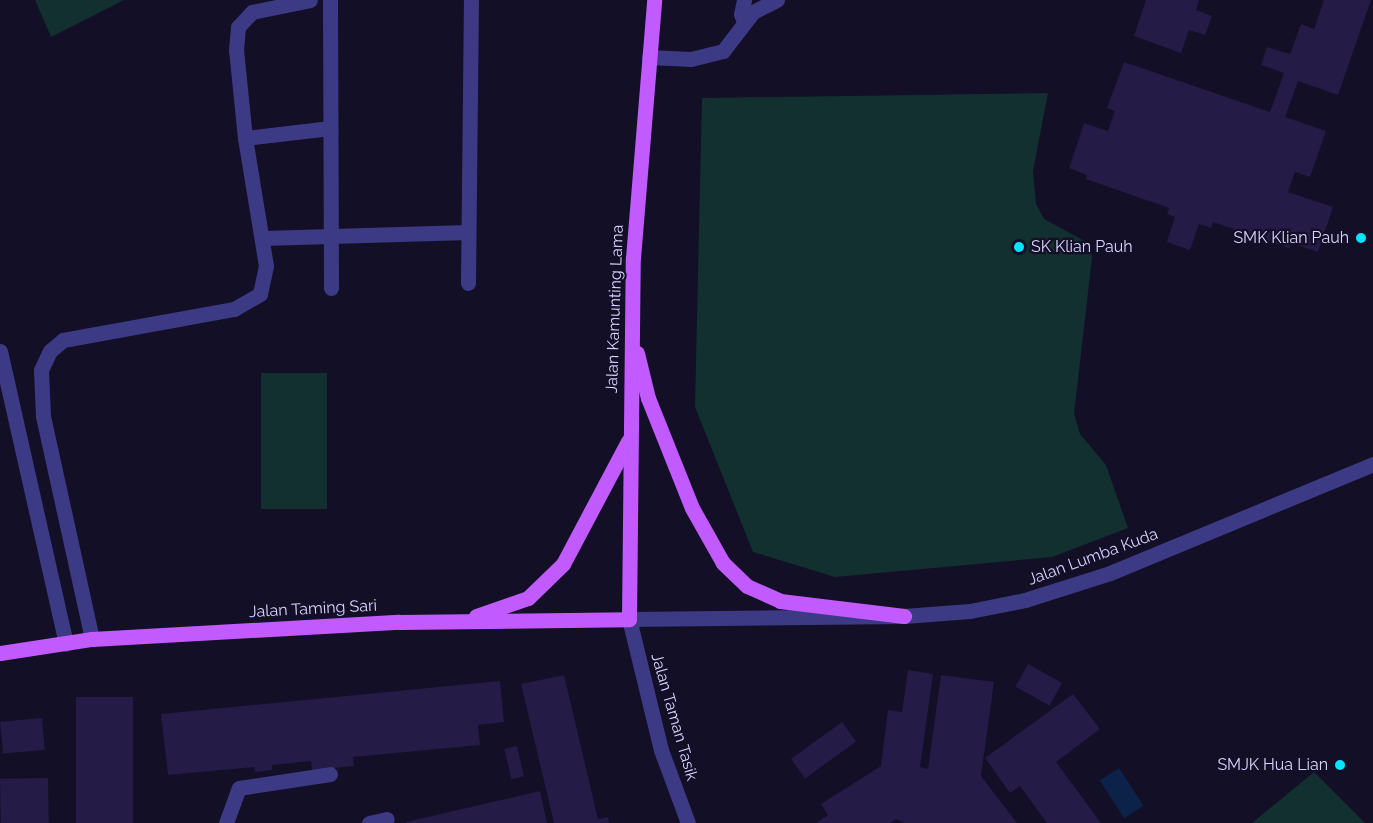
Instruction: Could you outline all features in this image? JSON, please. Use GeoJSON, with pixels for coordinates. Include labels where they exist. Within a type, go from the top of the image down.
{"type":"FeatureCollection","features":[{"type":"Feature","properties":{"kind":"main road","name":"Jalan Kamunting Lama"},"geometry":{"type":"LineString","coordinates":[[629,619],[629,440],[633,258],[654,0]]}},
{"type":"Feature","properties":{"kind":"main road"},"geometry":{"type":"LineString","coordinates":[[632,335],[648,398],[692,508],[723,563],[747,586],[780,601],[904,616]]}},
{"type":"Feature","properties":{"kind":"main road"},"geometry":{"type":"LineString","coordinates":[[465,620],[528,598],[562,564],[629,440]]}},
{"type":"Feature","properties":{"kind":"main road","name":"Jalan Taming Sari"},"geometry":{"type":"LineString","coordinates":[[0,653],[92,639],[465,620],[629,619]]}},
{"type":"Feature","properties":{"kind":"street"},"geometry":{"type":"LineString","coordinates":[[92,639],[43,416],[41,370],[50,351],[63,340],[234,309],[260,294],[266,266],[245,138],[236,50],[238,27],[252,12],[310,0]]}},
{"type":"Feature","properties":{"kind":"street"},"geometry":{"type":"LineString","coordinates":[[330,0],[331,288]]}},
{"type":"Feature","properties":{"kind":"street"},"geometry":{"type":"LineString","coordinates":[[468,284],[471,0]]}},
{"type":"Feature","properties":{"kind":"street"},"geometry":{"type":"LineString","coordinates":[[744,0],[741,14],[744,22]]}},
{"type":"Feature","properties":{"kind":"street"},"geometry":{"type":"LineString","coordinates":[[649,57],[691,59],[711,56],[732,43],[744,22],[753,12],[777,0]]}},
{"type":"Feature","properties":{"kind":"street"},"geometry":{"type":"LineString","coordinates":[[245,138],[330,128]]}},
{"type":"Feature","properties":{"kind":"street"},"geometry":{"type":"LineString","coordinates":[[263,238],[468,232]]}},
{"type":"Feature","properties":{"kind":"street"},"geometry":{"type":"LineString","coordinates":[[0,351],[66,644]]}},
{"type":"Feature","properties":{"kind":"street","name":"Jalan Lumba Kuda"},"geometry":{"type":"LineString","coordinates":[[629,619],[904,616],[970,611],[1075,586],[1373,464]]}},
{"type":"Feature","properties":{"kind":"street","name":"Jalan Taman Tasik"},"geometry":{"type":"LineString","coordinates":[[629,619],[661,750],[688,823]]}},
{"type":"Feature","properties":{"kind":"street"},"geometry":{"type":"LineString","coordinates":[[226,823],[238,788],[330,774]]}},
{"type":"Feature","properties":{"kind":"street"},"geometry":{"type":"LineString","coordinates":[[369,823],[387,819]]}},
{"type":"Feature","properties":{"kind":"green space"},"geometry":{"type":"Polygon","coordinates":[[[35,0],[124,0],[51,37],[35,0]]]}},
{"type":"Feature","properties":{"kind":"green space"},"geometry":{"type":"Polygon","coordinates":[[[1048,93],[1033,171],[1036,204],[1044,219],[1090,244],[1092,258],[1074,414],[1080,434],[1106,465],[1128,528],[1052,557],[835,577],[753,552],[695,407],[702,98],[1048,93]]]}},
{"type":"Feature","properties":{"kind":"green space"},"geometry":{"type":"Polygon","coordinates":[[[261,373],[327,373],[327,509],[261,509],[261,373]]]}},
{"type":"Feature","properties":{"kind":"green space"},"geometry":{"type":"Polygon","coordinates":[[[1314,772],[1365,823],[1252,823],[1314,772]]]}},
{"type":"Feature","properties":{"kind":"water"},"geometry":{"type":"Polygon","coordinates":[[[1119,768],[1144,806],[1124,818],[1100,781],[1119,768]]]}},
{"type":"Feature","properties":{"kind":"building"},"geometry":{"type":"Polygon","coordinates":[[[1146,0],[1199,0],[1196,10],[1212,16],[1205,35],[1189,30],[1181,53],[1134,36],[1146,0]]]}},
{"type":"Feature","properties":{"kind":"building"},"geometry":{"type":"Polygon","coordinates":[[[1324,0],[1371,0],[1338,95],[1298,81],[1285,117],[1326,131],[1310,177],[1295,172],[1288,192],[1333,207],[1318,252],[1291,243],[1289,248],[1213,222],[1211,228],[1199,224],[1190,250],[1167,242],[1175,217],[1167,214],[1169,208],[1086,179],[1087,175],[1069,168],[1084,123],[1108,131],[1115,111],[1107,108],[1124,62],[1270,112],[1284,73],[1261,65],[1267,47],[1290,54],[1301,24],[1314,29],[1324,0]]]}},
{"type":"Feature","properties":{"kind":"building"},"geometry":{"type":"Polygon","coordinates":[[[1028,664],[1062,683],[1050,706],[1015,687],[1028,664]]]}},
{"type":"Feature","properties":{"kind":"building"},"geometry":{"type":"Polygon","coordinates":[[[908,670],[933,674],[920,767],[928,769],[941,675],[994,682],[981,776],[1017,823],[905,823],[896,819],[890,823],[816,823],[828,815],[821,804],[881,766],[888,710],[902,712],[908,670]]]}},
{"type":"Feature","properties":{"kind":"building"},"geometry":{"type":"Polygon","coordinates":[[[564,675],[598,819],[608,817],[609,823],[554,823],[521,684],[564,675]]]}},
{"type":"Feature","properties":{"kind":"building"},"geometry":{"type":"Polygon","coordinates":[[[500,681],[504,722],[478,725],[480,745],[353,757],[354,766],[312,770],[311,761],[272,765],[272,770],[255,772],[254,767],[168,775],[161,714],[500,681]]]}},
{"type":"Feature","properties":{"kind":"building"},"geometry":{"type":"Polygon","coordinates":[[[1073,694],[1100,729],[1056,762],[1101,823],[1047,823],[1020,786],[1010,793],[985,758],[1073,694]]]}},
{"type":"Feature","properties":{"kind":"building"},"geometry":{"type":"Polygon","coordinates":[[[76,697],[133,697],[133,823],[76,823],[76,697]]]}},
{"type":"Feature","properties":{"kind":"building"},"geometry":{"type":"Polygon","coordinates":[[[42,718],[45,750],[3,754],[0,722],[42,718]]]}},
{"type":"Feature","properties":{"kind":"building"},"geometry":{"type":"Polygon","coordinates":[[[842,722],[856,741],[805,778],[791,759],[842,722]]]}},
{"type":"Feature","properties":{"kind":"building"},"geometry":{"type":"Polygon","coordinates":[[[517,746],[524,776],[511,779],[504,749],[517,746]]]}},
{"type":"Feature","properties":{"kind":"building"},"geometry":{"type":"Polygon","coordinates":[[[48,778],[49,823],[1,823],[0,779],[48,778]]]}},
{"type":"Feature","properties":{"kind":"building"},"geometry":{"type":"Polygon","coordinates":[[[540,791],[547,823],[406,823],[406,822],[540,791]]]}},
{"type":"Feature","properties":{"kind":"place","name":"SMK Klian Pauh"},"geometry":{"type":"Point","coordinates":[1361,238]}},
{"type":"Feature","properties":{"kind":"place","name":"SK Klian Pauh"},"geometry":{"type":"Point","coordinates":[1019,247]}},
{"type":"Feature","properties":{"kind":"place","name":"SMJK Hua Lian"},"geometry":{"type":"Point","coordinates":[1340,765]}}]}
